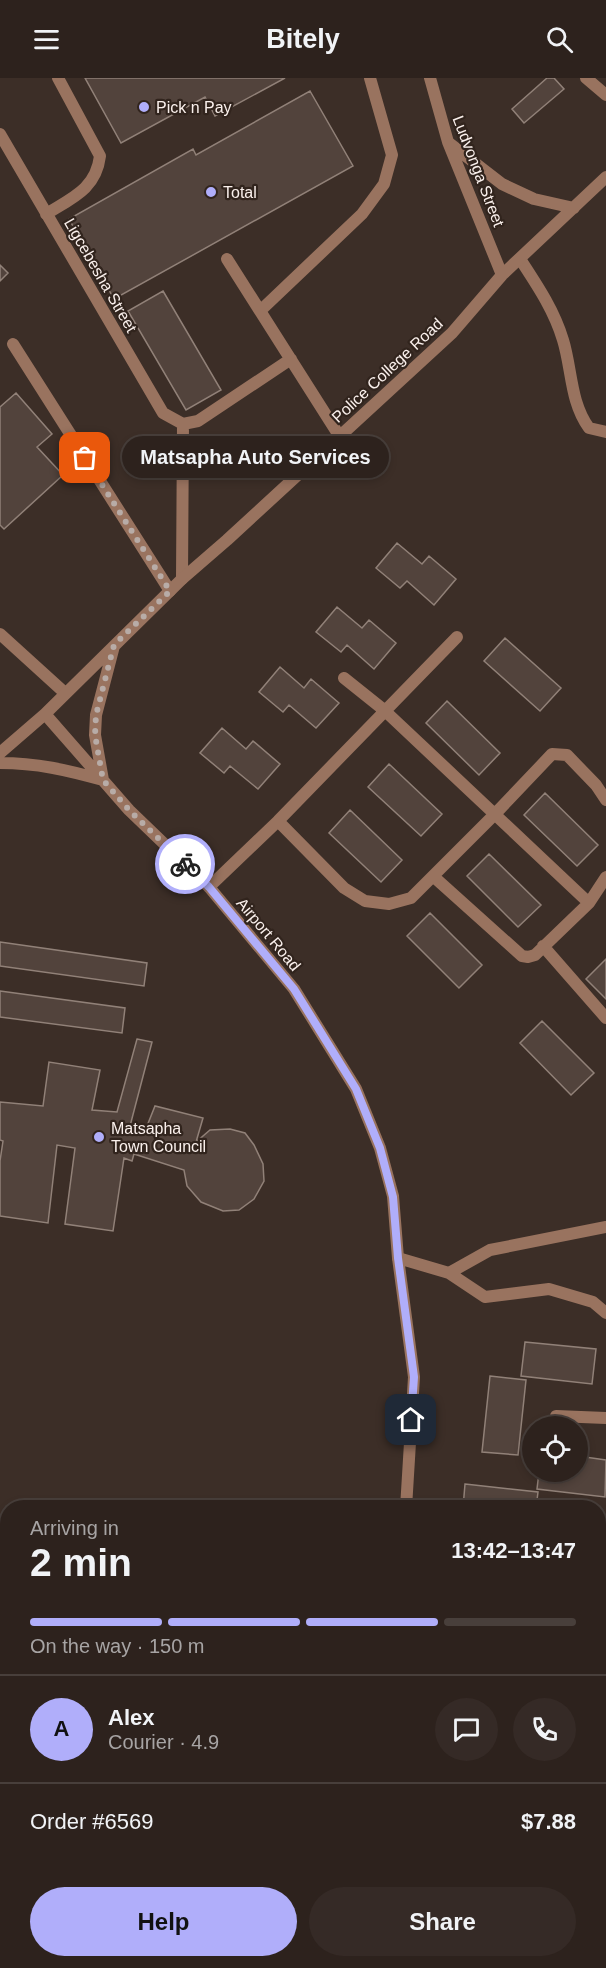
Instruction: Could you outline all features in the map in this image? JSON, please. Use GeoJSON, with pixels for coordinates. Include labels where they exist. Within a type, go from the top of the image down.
{"type":"FeatureCollection","features":[{"type":"Feature","properties":{"kind":"street"},"geometry":{"type":"LineString","coordinates":[[46,214],[81,193],[88,186],[94,179],[100,156],[58,78]]}},
{"type":"Feature","properties":{"kind":"street"},"geometry":{"type":"LineString","coordinates":[[260,311],[362,214],[384,184],[392,155],[370,78]]}},
{"type":"Feature","properties":{"kind":"street","name":"Ludvonga Street"},"geometry":{"type":"LineString","coordinates":[[430,78],[448,142],[502,275]]}},
{"type":"Feature","properties":{"kind":"street"},"geometry":{"type":"LineString","coordinates":[[586,78],[606,95]]}},
{"type":"Feature","properties":{"kind":"street","name":"Ligcebesha Street"},"geometry":{"type":"LineString","coordinates":[[0,134],[163,413],[183,424]]}},
{"type":"Feature","properties":{"kind":"street"},"geometry":{"type":"LineString","coordinates":[[448,142],[502,184],[534,199],[574,208]]}},
{"type":"Feature","properties":{"kind":"street","name":"Police College Road"},"geometry":{"type":"LineString","coordinates":[[0,753],[45,714],[182,579],[452,333],[502,275],[606,177]]}},
{"type":"Feature","properties":{"kind":"street"},"geometry":{"type":"LineString","coordinates":[[227,258],[340,437]]}},
{"type":"Feature","properties":{"kind":"street"},"geometry":{"type":"LineString","coordinates":[[520,258],[555,316],[564,343],[580,417],[589,428],[606,432]]}},
{"type":"Feature","properties":{"kind":"street"},"geometry":{"type":"LineString","coordinates":[[13,344],[170,591]]}},
{"type":"Feature","properties":{"kind":"street"},"geometry":{"type":"LineString","coordinates":[[182,579],[183,424],[198,422],[291,359]]}},
{"type":"Feature","properties":{"kind":"street"},"geometry":{"type":"LineString","coordinates":[[0,634],[65,693]]}},
{"type":"Feature","properties":{"kind":"street"},"geometry":{"type":"LineString","coordinates":[[209,887],[278,821],[457,637]]}},
{"type":"Feature","properties":{"kind":"street"},"geometry":{"type":"LineString","coordinates":[[0,763],[29,763],[64,769],[103,780],[96,744],[96,715],[114,645]]}},
{"type":"Feature","properties":{"kind":"street"},"geometry":{"type":"LineString","coordinates":[[344,678],[384,710],[589,903]]}},
{"type":"Feature","properties":{"kind":"street","name":"Airport Road"},"geometry":{"type":"LineString","coordinates":[[45,714],[129,810],[209,887],[294,989],[356,1089],[380,1148],[393,1197],[398,1258],[414,1377],[406,1500]]}},
{"type":"Feature","properties":{"kind":"street"},"geometry":{"type":"LineString","coordinates":[[278,821],[344,888],[364,901],[389,904],[411,898],[434,877],[552,754],[567,755],[596,785],[606,800]]}},
{"type":"Feature","properties":{"kind":"street"},"geometry":{"type":"LineString","coordinates":[[434,877],[522,956],[528,957],[535,955],[589,903],[606,877]]}},
{"type":"Feature","properties":{"kind":"street"},"geometry":{"type":"LineString","coordinates":[[543,946],[606,1018]]}},
{"type":"Feature","properties":{"kind":"street"},"geometry":{"type":"LineString","coordinates":[[449,1273],[490,1250],[606,1227]]}},
{"type":"Feature","properties":{"kind":"street"},"geometry":{"type":"LineString","coordinates":[[398,1258],[449,1273],[485,1298],[549,1289],[593,1302],[606,1313]]}},
{"type":"Feature","properties":{"kind":"street"},"geometry":{"type":"LineString","coordinates":[[588,1417],[606,1418]]}},
{"type":"Feature","properties":{"kind":"building","name":"Pick n Pay"},"geometry":{"type":"Polygon","coordinates":[[[85,78],[285,78],[215,116],[205,97],[121,143],[85,78]]]}},
{"type":"Feature","properties":{"kind":"building"},"geometry":{"type":"Polygon","coordinates":[[[547,78],[554,78],[564,89],[524,123],[512,109],[547,78]]]}},
{"type":"Feature","properties":{"kind":"building","name":"Total"},"geometry":{"type":"Polygon","coordinates":[[[310,91],[353,166],[114,299],[69,219],[193,149],[196,155],[310,91]]]}},
{"type":"Feature","properties":{"kind":"building"},"geometry":{"type":"Polygon","coordinates":[[[0,265],[8,273],[0,281],[0,265]]]}},
{"type":"Feature","properties":{"kind":"building"},"geometry":{"type":"Polygon","coordinates":[[[163,291],[221,390],[186,410],[128,311],[163,291]]]}},
{"type":"Feature","properties":{"kind":"building"},"geometry":{"type":"Polygon","coordinates":[[[16,393],[52,434],[37,447],[63,475],[4,529],[0,525],[0,407],[16,393]]]}},
{"type":"Feature","properties":{"kind":"building"},"geometry":{"type":"Polygon","coordinates":[[[397,543],[422,564],[429,556],[456,579],[434,605],[407,581],[400,588],[376,568],[397,543]]]}},
{"type":"Feature","properties":{"kind":"building"},"geometry":{"type":"Polygon","coordinates":[[[337,607],[362,628],[369,620],[396,643],[374,669],[347,645],[341,652],[316,632],[337,607]]]}},
{"type":"Feature","properties":{"kind":"building"},"geometry":{"type":"Polygon","coordinates":[[[505,638],[561,688],[540,711],[484,661],[505,638]]]}},
{"type":"Feature","properties":{"kind":"building"},"geometry":{"type":"Polygon","coordinates":[[[280,667],[304,688],[311,679],[339,703],[316,728],[289,705],[283,712],[259,692],[280,667]]]}},
{"type":"Feature","properties":{"kind":"building"},"geometry":{"type":"Polygon","coordinates":[[[447,701],[500,753],[479,775],[426,723],[447,701]]]}},
{"type":"Feature","properties":{"kind":"building"},"geometry":{"type":"Polygon","coordinates":[[[222,728],[246,749],[253,741],[280,764],[258,789],[230,766],[224,773],[200,753],[222,728]]]}},
{"type":"Feature","properties":{"kind":"building"},"geometry":{"type":"Polygon","coordinates":[[[389,764],[442,814],[421,836],[368,787],[389,764]]]}},
{"type":"Feature","properties":{"kind":"building"},"geometry":{"type":"Polygon","coordinates":[[[545,793],[598,845],[577,866],[524,815],[545,793]]]}},
{"type":"Feature","properties":{"kind":"building"},"geometry":{"type":"Polygon","coordinates":[[[350,810],[402,860],[381,882],[329,833],[350,810]]]}},
{"type":"Feature","properties":{"kind":"building"},"geometry":{"type":"Polygon","coordinates":[[[489,854],[541,905],[518,927],[467,876],[489,854]]]}},
{"type":"Feature","properties":{"kind":"building"},"geometry":{"type":"Polygon","coordinates":[[[430,913],[482,965],[459,988],[407,936],[430,913]]]}},
{"type":"Feature","properties":{"kind":"building"},"geometry":{"type":"Polygon","coordinates":[[[0,942],[147,963],[144,986],[0,966],[0,942]]]}},
{"type":"Feature","properties":{"kind":"building"},"geometry":{"type":"Polygon","coordinates":[[[606,959],[606,999],[586,979],[606,959]]]}},
{"type":"Feature","properties":{"kind":"building"},"geometry":{"type":"Polygon","coordinates":[[[0,991],[125,1008],[122,1033],[0,1017],[0,991]]]}},
{"type":"Feature","properties":{"kind":"building"},"geometry":{"type":"Polygon","coordinates":[[[542,1021],[594,1073],[571,1095],[520,1043],[542,1021]]]}},
{"type":"Feature","properties":{"kind":"building","name":"Matsapha Town Council"},"geometry":{"type":"Polygon","coordinates":[[[137,1039],[152,1042],[130,1126],[145,1131],[155,1106],[203,1118],[196,1142],[210,1130],[230,1129],[245,1133],[263,1164],[264,1181],[254,1199],[239,1210],[223,1211],[201,1202],[187,1186],[184,1170],[134,1154],[132,1161],[124,1158],[113,1231],[65,1224],[75,1148],[57,1145],[48,1223],[0,1216],[0,1161],[3,1141],[0,1140],[0,1102],[43,1106],[49,1062],[100,1070],[92,1110],[117,1112],[137,1039]]]}},
{"type":"Feature","properties":{"kind":"building"},"geometry":{"type":"Polygon","coordinates":[[[525,1342],[596,1349],[592,1384],[521,1376],[525,1342]]]}},
{"type":"Feature","properties":{"kind":"building"},"geometry":{"type":"Polygon","coordinates":[[[490,1376],[526,1380],[518,1455],[482,1452],[490,1376]]]}},
{"type":"Feature","properties":{"kind":"building"},"geometry":{"type":"Polygon","coordinates":[[[588,1457],[606,1460],[605,1497],[537,1489],[538,1482],[588,1482],[588,1457]]]}},
{"type":"Feature","properties":{"kind":"building"},"geometry":{"type":"Polygon","coordinates":[[[465,1484],[538,1492],[537,1500],[464,1500],[465,1484]]]}},
{"type":"Feature","properties":{"kind":"way so far"},"geometry":{"type":"LineString","coordinates":[[85,458],[170,591],[114,645],[96,715],[95,735],[103,780],[129,810],[185,864]]}},
{"type":"Feature","properties":{"kind":"place","name":"Pick n Pay"},"geometry":{"type":"Point","coordinates":[144,107]}},
{"type":"Feature","properties":{"kind":"place","name":"Total"},"geometry":{"type":"Point","coordinates":[211,192]}},
{"type":"Feature","properties":{"kind":"place","name":"Matsapha Auto Services"},"geometry":{"type":"Point","coordinates":[85,458]}},
{"type":"Feature","properties":{"kind":"place","name":"Matsapha Town Council"},"geometry":{"type":"Point","coordinates":[99,1137]}},
{"type":"Feature","properties":{"kind":"route"},"geometry":{"type":"LineString","coordinates":[[185,864],[209,887],[294,989],[356,1089],[380,1148],[393,1197],[398,1258],[414,1377],[411,1420]]}}]}
